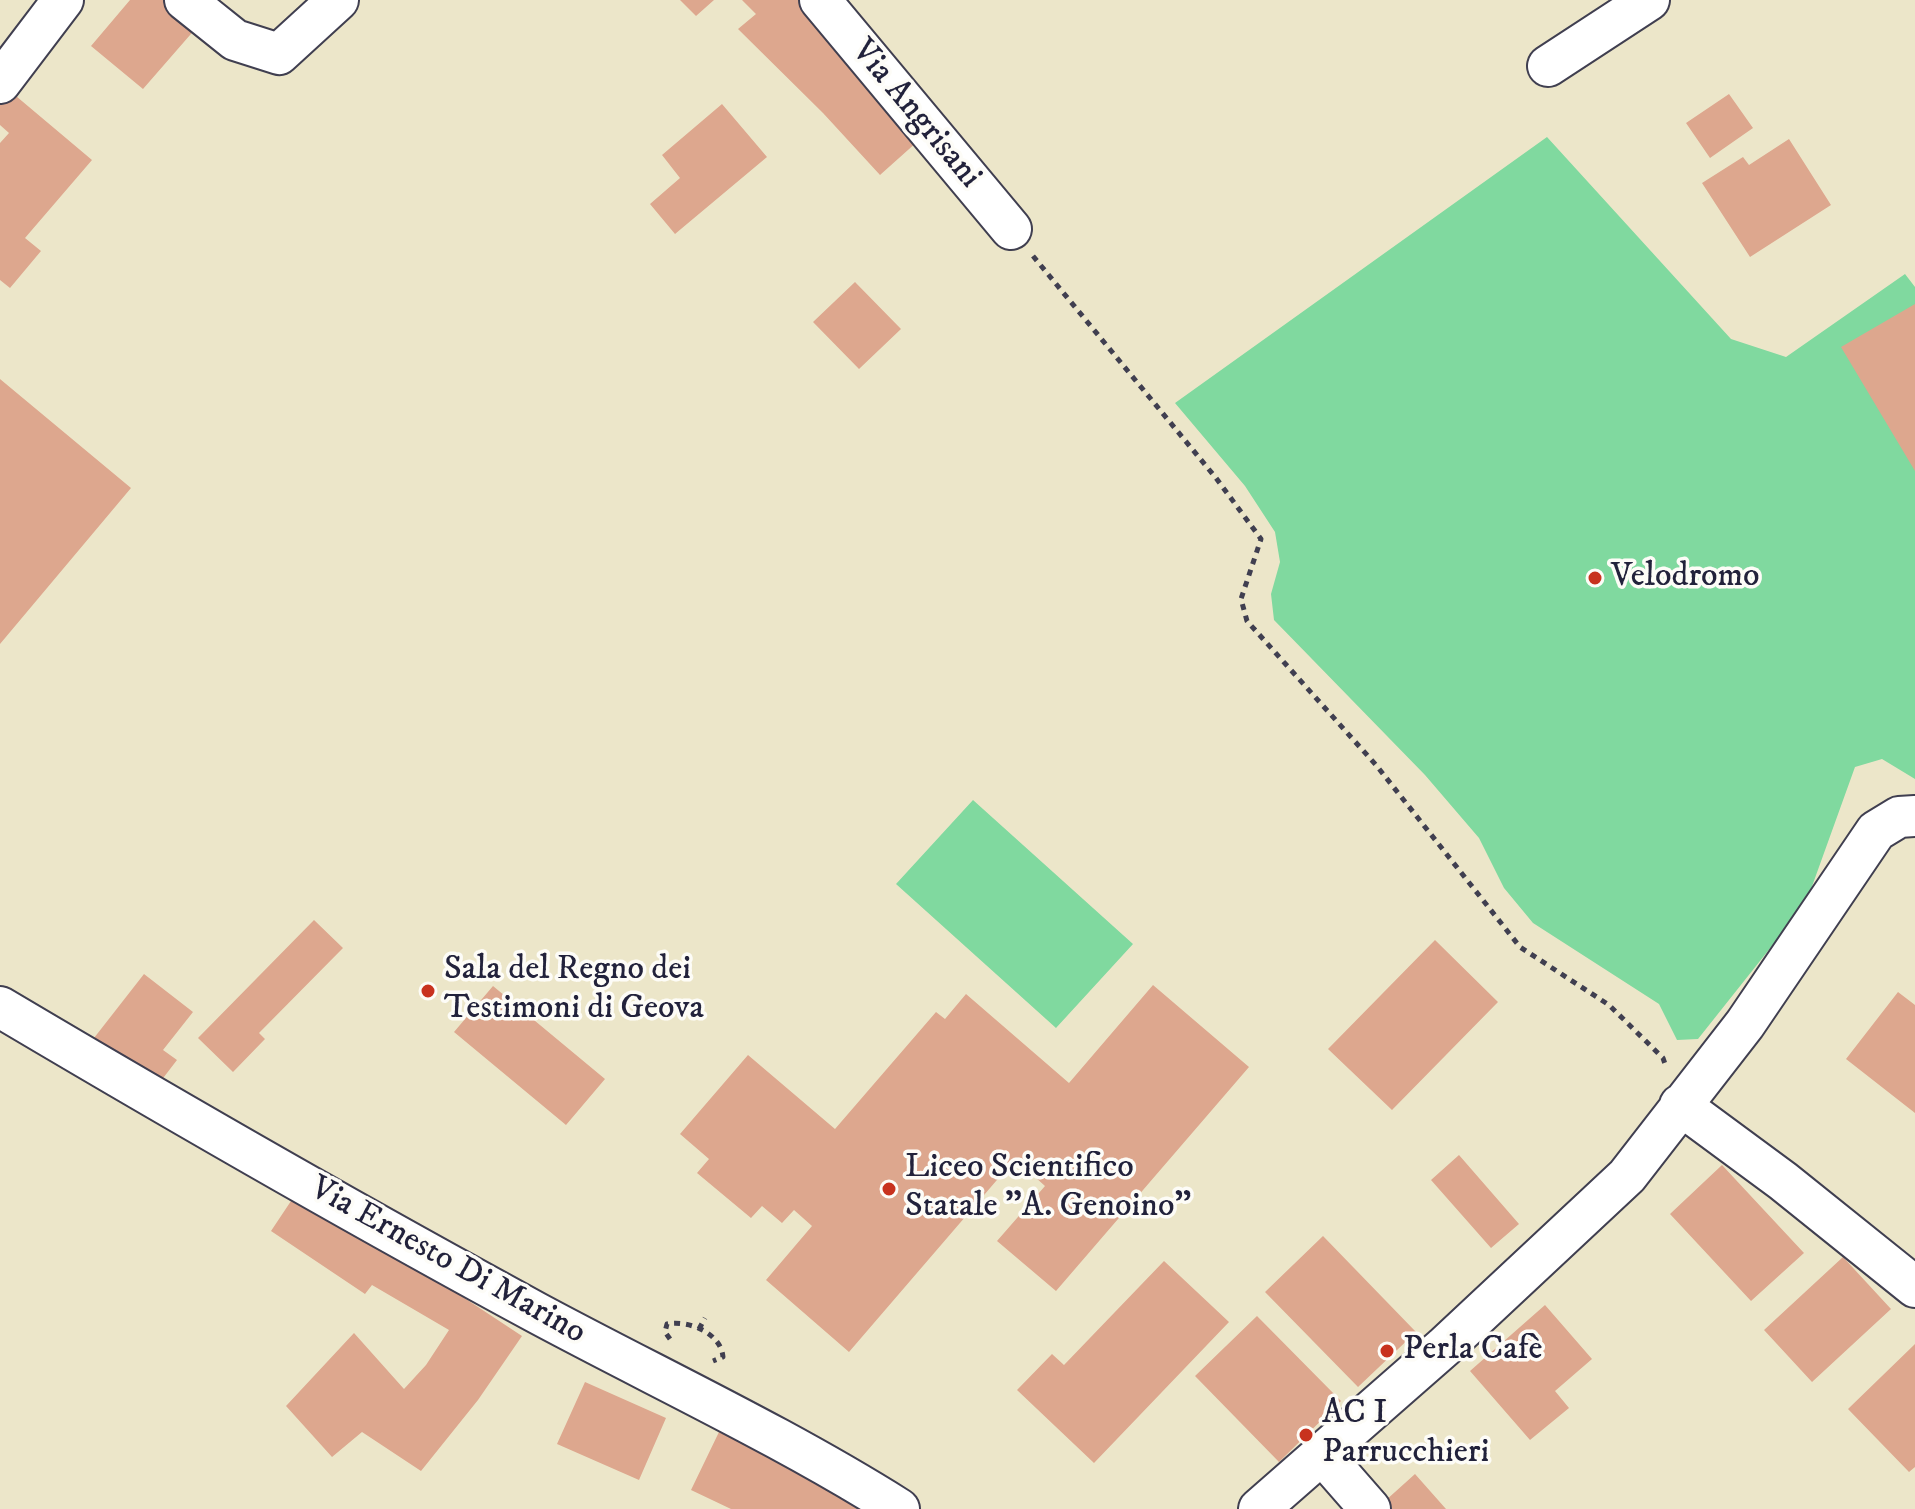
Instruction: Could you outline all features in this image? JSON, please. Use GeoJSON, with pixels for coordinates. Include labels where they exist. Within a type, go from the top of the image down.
{"type":"FeatureCollection","features":[{"type":"Feature","properties":{"kind":"street"},"geometry":{"type":"LineString","coordinates":[[0,83],[63,0]]}},
{"type":"Feature","properties":{"kind":"street"},"geometry":{"type":"LineString","coordinates":[[185,0],[235,40],[279,54],[338,0]]}},
{"type":"Feature","properties":{"kind":"street","name":"Via Angrisani"},"geometry":{"type":"LineString","coordinates":[[820,0],[1011,229]]}},
{"type":"Feature","properties":{"kind":"street"},"geometry":{"type":"LineString","coordinates":[[1548,66],[1649,0]]}},
{"type":"Feature","properties":{"kind":"street"},"geometry":{"type":"LineString","coordinates":[[1259,1509],[1444,1347],[1627,1176],[1745,1024],[1876,831],[1899,817],[1915,816]]}},
{"type":"Feature","properties":{"kind":"street","name":"Via Ernesto Di Marino"},"geometry":{"type":"LineString","coordinates":[[0,1007],[260,1158],[534,1311],[847,1476],[899,1509]]}},
{"type":"Feature","properties":{"kind":"street"},"geometry":{"type":"LineString","coordinates":[[1680,1105],[1783,1181],[1915,1287]]}},
{"type":"Feature","properties":{"kind":"street"},"geometry":{"type":"LineString","coordinates":[[1322,1454],[1370,1509]]}},
{"type":"Feature","properties":{"kind":"path"},"geometry":{"type":"LineString","coordinates":[[1011,229],[1216,478],[1261,539],[1241,599],[1247,621],[1376,765],[1520,947],[1609,1005],[1663,1058],[1680,1105]]}},
{"type":"Feature","properties":{"kind":"path"},"geometry":{"type":"LineString","coordinates":[[699,1329],[705,1318]]}},
{"type":"Feature","properties":{"kind":"path"},"geometry":{"type":"LineString","coordinates":[[678,1345],[665,1332],[667,1324],[677,1322],[717,1338],[723,1357],[713,1361],[701,1357]]}},
{"type":"Feature","properties":{"kind":"green space","name":"Velodromo"},"geometry":{"type":"Polygon","coordinates":[[[1547,137],[1731,339],[1786,357],[1905,274],[1915,287],[1915,779],[1882,759],[1855,767],[1806,903],[1698,1039],[1677,1040],[1659,1004],[1533,923],[1504,888],[1479,838],[1425,775],[1274,620],[1271,594],[1280,562],[1275,532],[1245,486],[1175,403],[1547,137]]]}},
{"type":"Feature","properties":{"kind":"green space"},"geometry":{"type":"Polygon","coordinates":[[[973,800],[1133,944],[1056,1028],[896,884],[973,800]]]}},
{"type":"Feature","properties":{"kind":"building"},"geometry":{"type":"Polygon","coordinates":[[[130,0],[165,0],[197,27],[143,89],[91,46],[130,0]]]}},
{"type":"Feature","properties":{"kind":"building"},"geometry":{"type":"Polygon","coordinates":[[[680,0],[714,0],[696,16],[680,0]]]}},
{"type":"Feature","properties":{"kind":"building"},"geometry":{"type":"Polygon","coordinates":[[[742,0],[812,0],[927,133],[880,175],[738,29],[756,14],[742,0]]]}},
{"type":"Feature","properties":{"kind":"building"},"geometry":{"type":"Polygon","coordinates":[[[10,91],[92,160],[25,238],[41,251],[10,288],[0,280],[0,143],[9,133],[0,125],[0,102],[10,91]]]}},
{"type":"Feature","properties":{"kind":"building"},"geometry":{"type":"Polygon","coordinates":[[[1729,94],[1753,128],[1710,158],[1686,123],[1729,94]]]}},
{"type":"Feature","properties":{"kind":"building"},"geometry":{"type":"Polygon","coordinates":[[[722,104],[767,157],[675,234],[650,204],[680,178],[662,155],[722,104]]]}},
{"type":"Feature","properties":{"kind":"building"},"geometry":{"type":"Polygon","coordinates":[[[1789,139],[1831,205],[1750,257],[1702,183],[1743,157],[1749,165],[1789,139]]]}},
{"type":"Feature","properties":{"kind":"building"},"geometry":{"type":"Polygon","coordinates":[[[855,282],[901,329],[859,369],[813,322],[855,282]]]}},
{"type":"Feature","properties":{"kind":"building"},"geometry":{"type":"Polygon","coordinates":[[[1915,304],[1915,471],[1841,347],[1915,304]]]}},
{"type":"Feature","properties":{"kind":"building"},"geometry":{"type":"Polygon","coordinates":[[[0,379],[131,488],[0,644],[0,379]]]}},
{"type":"Feature","properties":{"kind":"building"},"geometry":{"type":"Polygon","coordinates":[[[314,920],[343,948],[259,1033],[265,1039],[233,1072],[198,1038],[314,920]]]}},
{"type":"Feature","properties":{"kind":"building"},"geometry":{"type":"Polygon","coordinates":[[[1435,940],[1498,1002],[1392,1110],[1328,1049],[1435,940]]]}},
{"type":"Feature","properties":{"kind":"building"},"geometry":{"type":"Polygon","coordinates":[[[144,974],[193,1012],[163,1050],[177,1060],[157,1086],[94,1038],[144,974]]]}},
{"type":"Feature","properties":{"kind":"building"},"geometry":{"type":"Polygon","coordinates":[[[1153,985],[1249,1067],[1056,1291],[997,1241],[1045,1186],[1015,1159],[849,1352],[766,1280],[812,1226],[794,1210],[782,1223],[762,1206],[751,1218],[697,1173],[709,1159],[680,1134],[748,1055],[835,1129],[936,1012],[945,1019],[966,994],[1069,1083],[1153,985]]]}},
{"type":"Feature","properties":{"kind":"building"},"geometry":{"type":"Polygon","coordinates":[[[493,986],[605,1079],[566,1125],[454,1032],[493,986]]]}},
{"type":"Feature","properties":{"kind":"building"},"geometry":{"type":"Polygon","coordinates":[[[1898,992],[1915,1005],[1915,1113],[1846,1059],[1898,992]]]}},
{"type":"Feature","properties":{"kind":"building"},"geometry":{"type":"Polygon","coordinates":[[[1459,1155],[1519,1224],[1491,1248],[1431,1180],[1459,1155]]]}},
{"type":"Feature","properties":{"kind":"building"},"geometry":{"type":"Polygon","coordinates":[[[1722,1165],[1804,1253],[1751,1301],[1670,1214],[1722,1165]]]}},
{"type":"Feature","properties":{"kind":"building"},"geometry":{"type":"Polygon","coordinates":[[[299,1189],[522,1336],[478,1400],[421,1471],[362,1432],[332,1457],[286,1406],[354,1333],[404,1389],[426,1365],[449,1330],[372,1285],[365,1294],[271,1231],[299,1189]]]}},
{"type":"Feature","properties":{"kind":"building"},"geometry":{"type":"Polygon","coordinates":[[[1323,1236],[1416,1332],[1358,1387],[1265,1292],[1323,1236]]]}},
{"type":"Feature","properties":{"kind":"building"},"geometry":{"type":"Polygon","coordinates":[[[1843,1257],[1891,1309],[1812,1382],[1764,1330],[1843,1257]]]}},
{"type":"Feature","properties":{"kind":"building"},"geometry":{"type":"Polygon","coordinates":[[[1164,1261],[1229,1322],[1094,1463],[1017,1390],[1052,1354],[1064,1365],[1164,1261]]]}},
{"type":"Feature","properties":{"kind":"building"},"geometry":{"type":"Polygon","coordinates":[[[1545,1305],[1592,1359],[1555,1391],[1569,1408],[1530,1440],[1470,1371],[1545,1305]]]}},
{"type":"Feature","properties":{"kind":"building"},"geometry":{"type":"Polygon","coordinates":[[[1257,1316],[1341,1401],[1279,1462],[1195,1376],[1257,1316]]]}},
{"type":"Feature","properties":{"kind":"building"},"geometry":{"type":"Polygon","coordinates":[[[1915,1344],[1915,1467],[1909,1472],[1848,1409],[1915,1344]]]}},
{"type":"Feature","properties":{"kind":"building"},"geometry":{"type":"Polygon","coordinates":[[[585,1382],[666,1418],[639,1480],[557,1444],[585,1382]]]}},
{"type":"Feature","properties":{"kind":"building"},"geometry":{"type":"Polygon","coordinates":[[[719,1432],[874,1509],[731,1509],[691,1490],[719,1432]]]}},
{"type":"Feature","properties":{"kind":"building"},"geometry":{"type":"Polygon","coordinates":[[[1415,1474],[1446,1509],[1392,1509],[1385,1501],[1415,1474]]]}},
{"type":"Feature","properties":{"kind":"place","name":"Velodromo"},"geometry":{"type":"Point","coordinates":[1595,578]}},
{"type":"Feature","properties":{"kind":"place","name":"Sala del Regno dei Testimoni di Geova"},"geometry":{"type":"Point","coordinates":[428,991]}},
{"type":"Feature","properties":{"kind":"place","name":"Liceo Scientifico Statale \"A. Genoino\""},"geometry":{"type":"Point","coordinates":[889,1189]}},
{"type":"Feature","properties":{"kind":"place","name":"Perla Cafè"},"geometry":{"type":"Point","coordinates":[1387,1351]}},
{"type":"Feature","properties":{"kind":"place","name":"AC I Parrucchieri"},"geometry":{"type":"Point","coordinates":[1306,1435]}}]}
